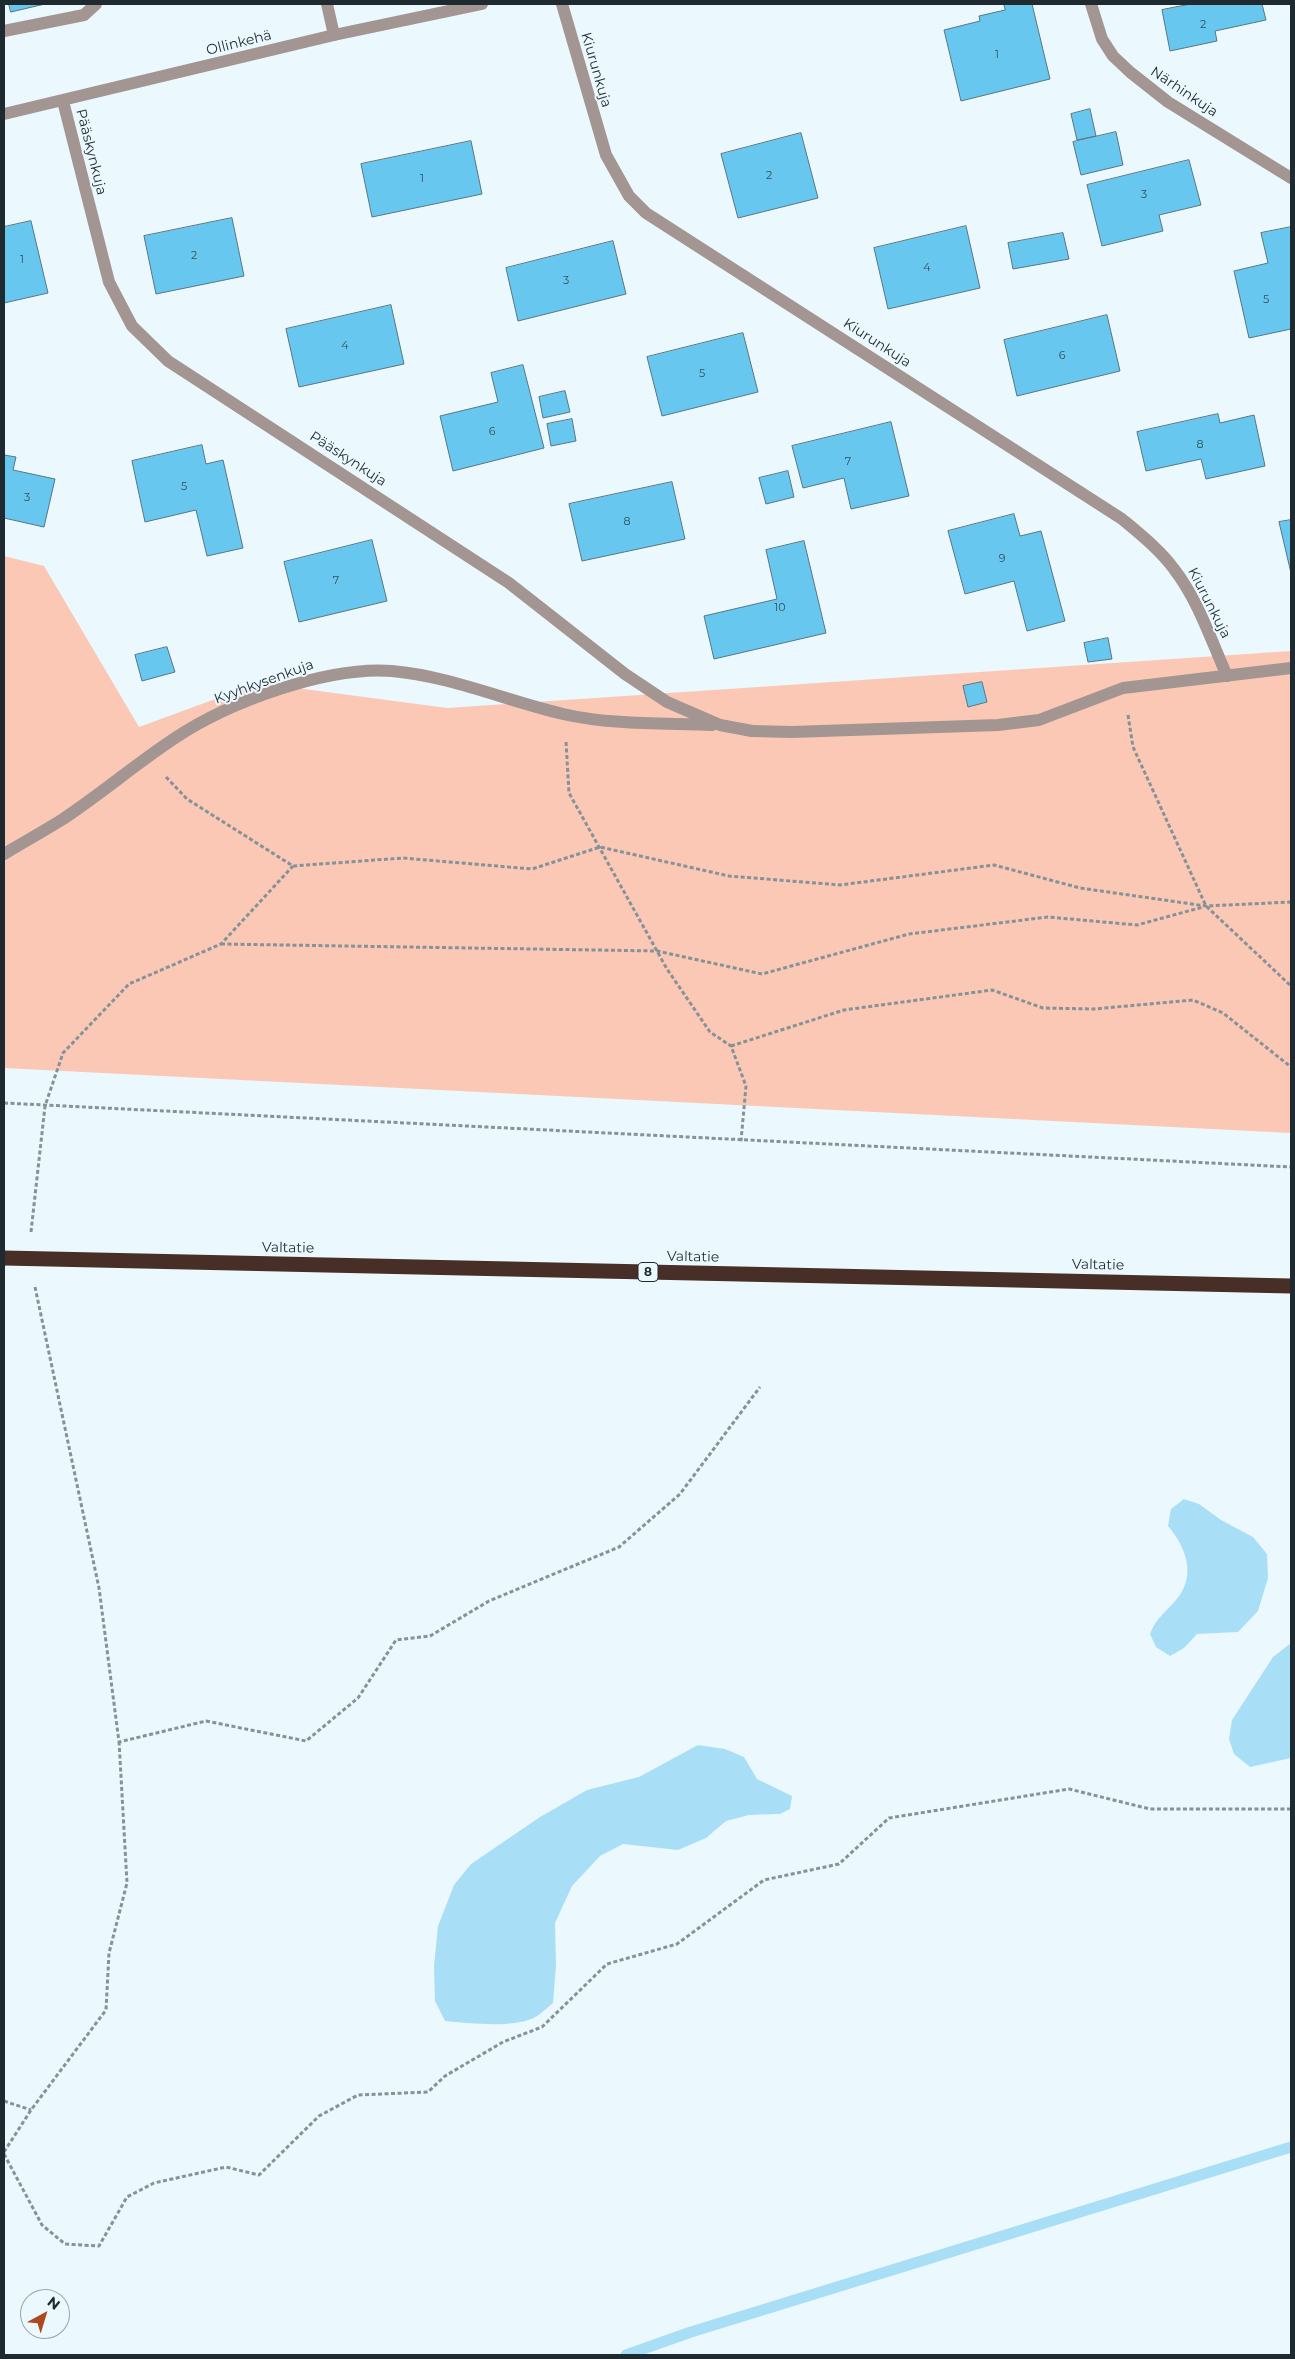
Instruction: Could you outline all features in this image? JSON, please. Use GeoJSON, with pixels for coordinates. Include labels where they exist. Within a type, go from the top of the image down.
{"type":"FeatureCollection","features":[{"type":"Feature","properties":{"kind":"highway","name":"Valtatie"},"geometry":{"type":"LineString","coordinates":[[4,1258],[1291,1286]]}},
{"type":"Feature","properties":{"kind":"street"},"geometry":{"type":"LineString","coordinates":[[4,31],[84,15],[96,4]]}},
{"type":"Feature","properties":{"kind":"street"},"geometry":{"type":"LineString","coordinates":[[327,4],[334,35]]}},
{"type":"Feature","properties":{"kind":"street","name":"Ollinkehä"},"geometry":{"type":"LineString","coordinates":[[4,114],[334,35],[482,4]]}},
{"type":"Feature","properties":{"kind":"street","name":"Kiurunkuja"},"geometry":{"type":"LineString","coordinates":[[562,4],[606,155],[628,196],[646,213],[1122,518],[1143,536],[1174,569],[1192,600],[1228,676]]}},
{"type":"Feature","properties":{"kind":"street","name":"Närhinkuja"},"geometry":{"type":"LineString","coordinates":[[1091,4],[1102,39],[1113,56],[1130,72],[1168,102],[1291,178]]}},
{"type":"Feature","properties":{"kind":"street","name":"Pääskynkuja"},"geometry":{"type":"LineString","coordinates":[[63,101],[109,282],[132,326],[146,343],[168,361],[510,583],[625,674],[667,702],[720,725],[752,731],[792,732],[998,725],[1039,720],[1123,688],[1291,668]]}},
{"type":"Feature","properties":{"kind":"street","name":"Kyyhkysenkuja"},"geometry":{"type":"LineString","coordinates":[[4,854],[63,819],[176,738],[221,712],[303,682],[327,676],[365,671],[393,671],[435,679],[564,714],[612,721],[720,725]]}},
{"type":"Feature","properties":{"kind":"path"},"geometry":{"type":"LineString","coordinates":[[1123,688],[1133,747],[1206,906],[1291,986]]}},
{"type":"Feature","properties":{"kind":"path"},"geometry":{"type":"LineString","coordinates":[[564,714],[569,792],[657,951],[710,1032],[731,1046],[746,1086],[741,1141]]}},
{"type":"Feature","properties":{"kind":"path"},"geometry":{"type":"LineString","coordinates":[[148,758],[186,799],[293,866],[403,858],[532,869],[600,847],[729,876],[840,885],[994,865],[1080,888],[1206,906],[1291,902]]}},
{"type":"Feature","properties":{"kind":"path"},"geometry":{"type":"LineString","coordinates":[[293,866],[221,944],[129,984],[63,1053],[45,1106],[28,1258],[98,1588],[119,1741],[127,1883],[109,1954],[106,2010],[57,2078],[31,2110],[4,2153],[42,2225],[65,2244],[99,2246],[127,2197],[154,2183],[226,2167],[259,2175],[319,2116],[358,2095],[428,2092],[445,2076],[503,2042],[542,2027],[607,1964],[677,1944],[764,1880],[839,1864],[889,1818],[1069,1789],[1150,1809],[1291,1809]]}},
{"type":"Feature","properties":{"kind":"path"},"geometry":{"type":"LineString","coordinates":[[221,944],[657,951],[762,974],[909,934],[1048,917],[1138,925],[1206,906]]}},
{"type":"Feature","properties":{"kind":"path"},"geometry":{"type":"LineString","coordinates":[[731,1046],[844,1010],[992,990],[1043,1008],[1094,1009],[1194,1000],[1223,1014],[1291,1067]]}},
{"type":"Feature","properties":{"kind":"path"},"geometry":{"type":"LineString","coordinates":[[4,1103],[1291,1168]]}},
{"type":"Feature","properties":{"kind":"path"},"geometry":{"type":"LineString","coordinates":[[119,1741],[206,1721],[306,1740],[358,1698],[396,1640],[430,1636],[489,1601],[619,1548],[680,1494],[760,1388]]}},
{"type":"Feature","properties":{"kind":"path"},"geometry":{"type":"LineString","coordinates":[[4,2102],[31,2110]]}},
{"type":"Feature","properties":{"kind":"shaded area"},"geometry":{"type":"Polygon","coordinates":[[[4,556],[44,566],[139,727],[259,683],[447,708],[1291,651],[1291,1133],[4,1068],[4,556]]]}},
{"type":"Feature","properties":{"kind":"water"},"geometry":{"type":"Polygon","coordinates":[[[1184,1499],[1199,1504],[1221,1520],[1253,1537],[1267,1554],[1268,1578],[1258,1611],[1238,1632],[1197,1634],[1184,1648],[1170,1656],[1156,1647],[1150,1634],[1158,1620],[1176,1600],[1186,1581],[1187,1562],[1184,1552],[1168,1526],[1171,1509],[1184,1499]]]}},
{"type":"Feature","properties":{"kind":"water"},"geometry":{"type":"Polygon","coordinates":[[[1291,1643],[1291,1758],[1250,1767],[1234,1754],[1229,1739],[1232,1720],[1273,1657],[1291,1643]]]}},
{"type":"Feature","properties":{"kind":"water"},"geometry":{"type":"Polygon","coordinates":[[[698,1745],[725,1749],[744,1757],[757,1779],[792,1796],[790,1809],[780,1814],[749,1815],[726,1821],[706,1838],[678,1850],[623,1844],[600,1856],[572,1886],[555,1923],[556,1966],[553,2003],[537,2016],[522,2022],[489,2024],[445,2021],[435,2001],[434,1966],[438,1926],[454,1885],[471,1864],[540,1817],[587,1790],[639,1777],[698,1745]]]}},
{"type":"Feature","properties":{"kind":"building"},"geometry":{"type":"Polygon","coordinates":[[[9,4],[45,4],[11,12],[9,4]]]}},
{"type":"Feature","properties":{"kind":"building"},"geometry":{"type":"Polygon","coordinates":[[[1004,4],[1032,4],[1050,79],[961,101],[944,30],[980,21],[979,16],[1005,10],[1004,4]]]}},
{"type":"Feature","properties":{"kind":"building"},"geometry":{"type":"Polygon","coordinates":[[[1191,4],[1262,4],[1266,20],[1215,31],[1217,41],[1170,51],[1162,10],[1191,4]]]}},
{"type":"Feature","properties":{"kind":"building"},"geometry":{"type":"Polygon","coordinates":[[[1090,109],[1096,136],[1077,140],[1071,114],[1090,109]]]}},
{"type":"Feature","properties":{"kind":"building"},"geometry":{"type":"Polygon","coordinates":[[[1116,132],[1123,165],[1081,175],[1073,142],[1116,132]]]}},
{"type":"Feature","properties":{"kind":"building"},"geometry":{"type":"Polygon","coordinates":[[[801,133],[818,198],[738,218],[721,154],[801,133]]]}},
{"type":"Feature","properties":{"kind":"building"},"geometry":{"type":"Polygon","coordinates":[[[471,141],[482,194],[372,217],[361,164],[471,141]]]}},
{"type":"Feature","properties":{"kind":"building"},"geometry":{"type":"Polygon","coordinates":[[[1189,160],[1201,205],[1159,215],[1163,231],[1102,246],[1087,185],[1189,160]]]}},
{"type":"Feature","properties":{"kind":"building"},"geometry":{"type":"Polygon","coordinates":[[[232,218],[244,276],[156,294],[144,236],[232,218]]]}},
{"type":"Feature","properties":{"kind":"building"},"geometry":{"type":"Polygon","coordinates":[[[31,221],[48,293],[4,303],[4,227],[31,221]]]}},
{"type":"Feature","properties":{"kind":"building"},"geometry":{"type":"Polygon","coordinates":[[[966,226],[980,288],[888,309],[874,248],[966,226]]]}},
{"type":"Feature","properties":{"kind":"building"},"geometry":{"type":"Polygon","coordinates":[[[1291,227],[1291,329],[1249,338],[1234,271],[1268,263],[1261,233],[1291,227]]]}},
{"type":"Feature","properties":{"kind":"building"},"geometry":{"type":"Polygon","coordinates":[[[1063,233],[1069,259],[1013,269],[1008,243],[1063,233]]]}},
{"type":"Feature","properties":{"kind":"building"},"geometry":{"type":"Polygon","coordinates":[[[613,241],[626,294],[518,321],[506,268],[613,241]]]}},
{"type":"Feature","properties":{"kind":"building"},"geometry":{"type":"Polygon","coordinates":[[[391,305],[404,364],[299,387],[286,329],[391,305]]]}},
{"type":"Feature","properties":{"kind":"building"},"geometry":{"type":"Polygon","coordinates":[[[1107,315],[1120,371],[1017,396],[1004,340],[1107,315]]]}},
{"type":"Feature","properties":{"kind":"building"},"geometry":{"type":"Polygon","coordinates":[[[743,333],[758,392],[662,416],[647,357],[743,333]]]}},
{"type":"Feature","properties":{"kind":"building"},"geometry":{"type":"Polygon","coordinates":[[[523,365],[544,448],[453,471],[440,416],[498,402],[491,373],[523,365]]]}},
{"type":"Feature","properties":{"kind":"building"},"geometry":{"type":"Polygon","coordinates":[[[565,391],[570,412],[543,418],[539,397],[565,391]]]}},
{"type":"Feature","properties":{"kind":"building"},"geometry":{"type":"Polygon","coordinates":[[[1218,414],[1220,423],[1254,415],[1265,466],[1206,479],[1201,459],[1146,471],[1137,432],[1218,414]]]}},
{"type":"Feature","properties":{"kind":"building"},"geometry":{"type":"Polygon","coordinates":[[[572,419],[576,441],[551,446],[547,424],[572,419]]]}},
{"type":"Feature","properties":{"kind":"building"},"geometry":{"type":"Polygon","coordinates":[[[891,422],[909,496],[851,509],[844,478],[803,488],[792,446],[891,422]]]}},
{"type":"Feature","properties":{"kind":"building"},"geometry":{"type":"Polygon","coordinates":[[[202,445],[206,464],[223,460],[243,548],[207,556],[196,510],[145,522],[132,461],[202,445]]]}},
{"type":"Feature","properties":{"kind":"building"},"geometry":{"type":"Polygon","coordinates":[[[4,455],[16,457],[13,470],[55,479],[44,527],[4,518],[4,455]]]}},
{"type":"Feature","properties":{"kind":"building"},"geometry":{"type":"Polygon","coordinates":[[[788,471],[794,497],[766,504],[759,478],[788,471]]]}},
{"type":"Feature","properties":{"kind":"building"},"geometry":{"type":"Polygon","coordinates":[[[672,482],[685,539],[582,561],[569,504],[672,482]]]}},
{"type":"Feature","properties":{"kind":"building"},"geometry":{"type":"Polygon","coordinates":[[[1014,514],[1020,536],[1041,531],[1065,621],[1027,631],[1014,581],[965,594],[948,531],[1014,514]]]}},
{"type":"Feature","properties":{"kind":"building"},"geometry":{"type":"Polygon","coordinates":[[[1291,520],[1291,573],[1279,522],[1291,520]]]}},
{"type":"Feature","properties":{"kind":"building"},"geometry":{"type":"Polygon","coordinates":[[[372,540],[387,601],[299,622],[284,562],[372,540]]]}},
{"type":"Feature","properties":{"kind":"building"},"geometry":{"type":"Polygon","coordinates":[[[804,541],[826,633],[714,659],[704,616],[777,599],[766,550],[804,541]]]}},
{"type":"Feature","properties":{"kind":"building"},"geometry":{"type":"Polygon","coordinates":[[[1108,638],[1112,659],[1088,662],[1084,643],[1108,638]]]}},
{"type":"Feature","properties":{"kind":"building"},"geometry":{"type":"Polygon","coordinates":[[[167,647],[175,672],[142,681],[135,655],[167,647]]]}},
{"type":"Feature","properties":{"kind":"building"},"geometry":{"type":"Polygon","coordinates":[[[982,682],[987,702],[968,707],[963,686],[982,682]]]}},
{"type":"Feature","properties":{"kind":"waterway"},"geometry":{"type":"LineString","coordinates":[[626,2355],[691,2332],[1291,2147]]}}]}
